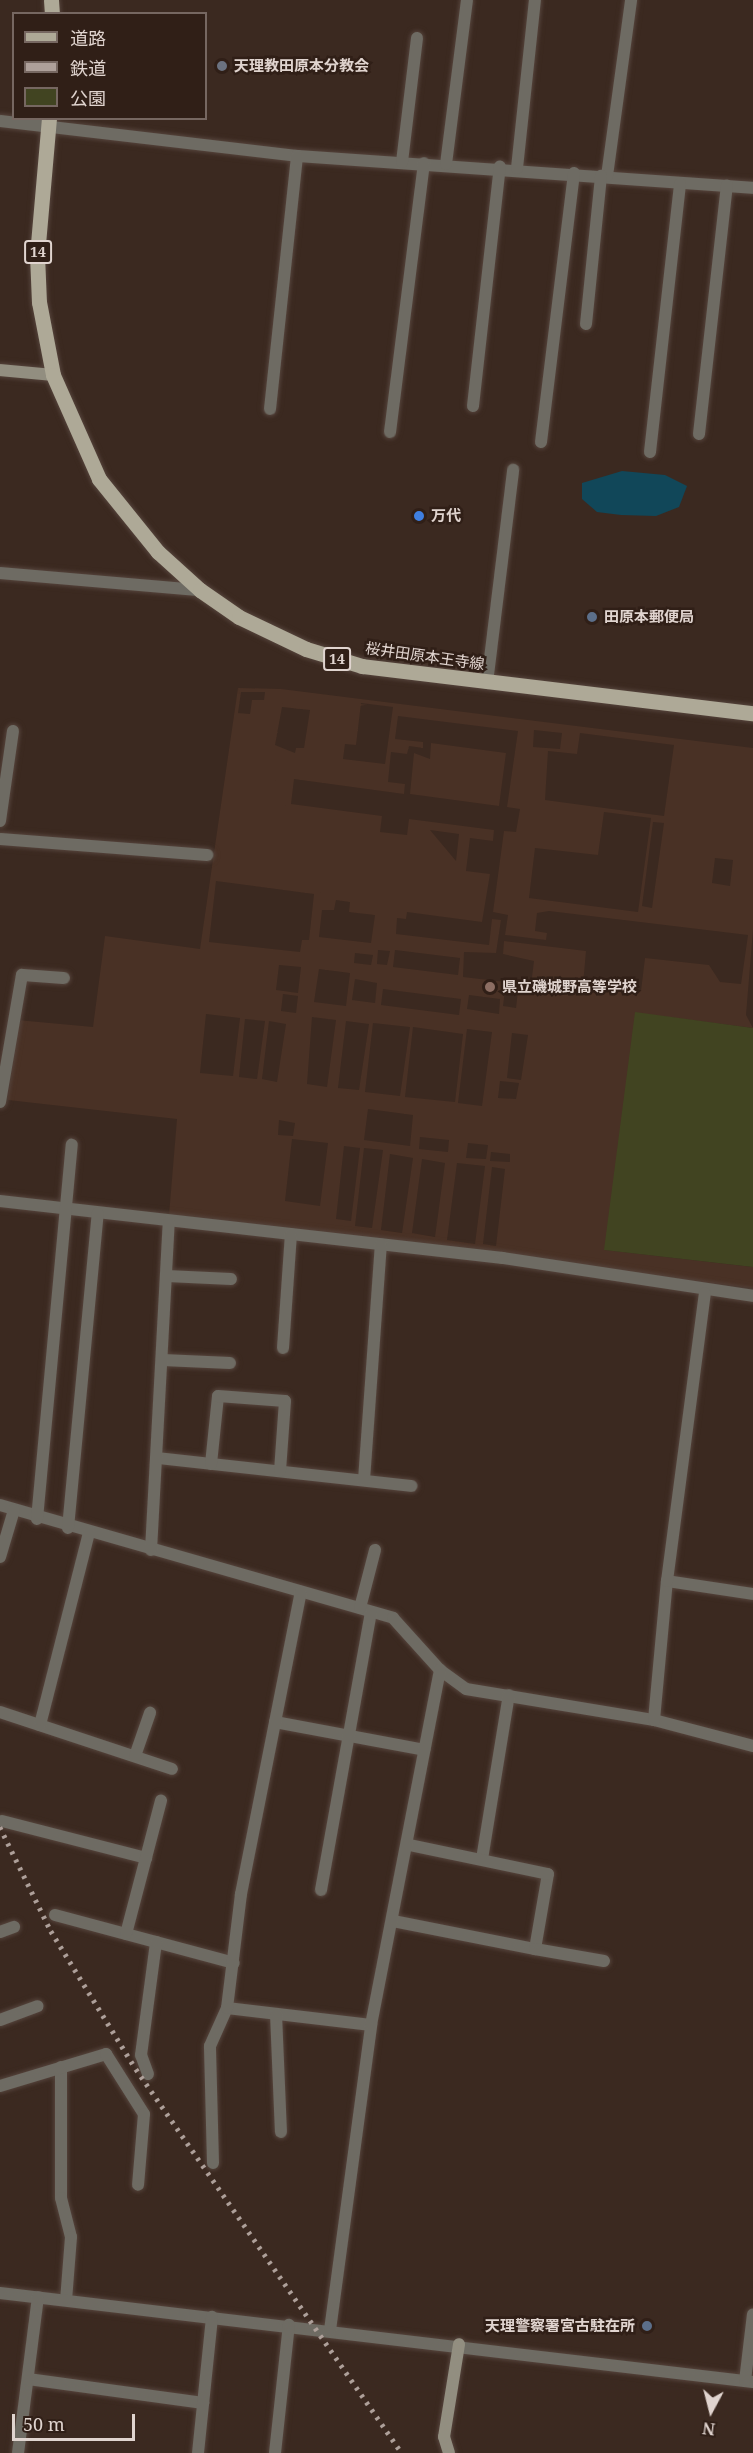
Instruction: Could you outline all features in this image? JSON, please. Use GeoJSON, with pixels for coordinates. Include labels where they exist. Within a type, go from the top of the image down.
{"type":"FeatureCollection","features":[{"type":"Feature","properties":{"kind":"main road","name":"桜井田原本王寺線"},"geometry":{"type":"LineString","coordinates":[[49,123],[37,255],[39,302],[53,375],[99,479],[158,552],[200,590],[239,617],[306,650],[362,666],[487,683],[753,713]]}},
{"type":"Feature","properties":{"kind":"street"},"geometry":{"type":"LineString","coordinates":[[446,164],[467,0]]}},
{"type":"Feature","properties":{"kind":"street"},"geometry":{"type":"LineString","coordinates":[[517,168],[535,0]]}},
{"type":"Feature","properties":{"kind":"street"},"geometry":{"type":"LineString","coordinates":[[586,324],[604,176],[631,0]]}},
{"type":"Feature","properties":{"kind":"street"},"geometry":{"type":"LineString","coordinates":[[402,162],[417,38]]}},
{"type":"Feature","properties":{"kind":"street"},"geometry":{"type":"LineString","coordinates":[[0,121],[49,123],[297,156],[517,168],[680,184],[753,188]]}},
{"type":"Feature","properties":{"kind":"street"},"geometry":{"type":"LineString","coordinates":[[270,410],[297,156]]}},
{"type":"Feature","properties":{"kind":"street"},"geometry":{"type":"LineString","coordinates":[[390,432],[424,163]]}},
{"type":"Feature","properties":{"kind":"street"},"geometry":{"type":"LineString","coordinates":[[473,406],[500,167]]}},
{"type":"Feature","properties":{"kind":"street"},"geometry":{"type":"LineString","coordinates":[[541,442],[574,173]]}},
{"type":"Feature","properties":{"kind":"street"},"geometry":{"type":"LineString","coordinates":[[650,452],[680,184]]}},
{"type":"Feature","properties":{"kind":"street"},"geometry":{"type":"LineString","coordinates":[[699,434],[728,186]]}},
{"type":"Feature","properties":{"kind":"street"},"geometry":{"type":"LineString","coordinates":[[0,370],[53,375]]}},
{"type":"Feature","properties":{"kind":"street"},"geometry":{"type":"LineString","coordinates":[[487,683],[513,470]]}},
{"type":"Feature","properties":{"kind":"street"},"geometry":{"type":"LineString","coordinates":[[0,573],[200,590]]}},
{"type":"Feature","properties":{"kind":"street"},"geometry":{"type":"LineString","coordinates":[[0,820],[13,731]]}},
{"type":"Feature","properties":{"kind":"street"},"geometry":{"type":"LineString","coordinates":[[0,839],[207,855]]}},
{"type":"Feature","properties":{"kind":"street"},"geometry":{"type":"LineString","coordinates":[[0,1102],[22,975],[64,978]]}},
{"type":"Feature","properties":{"kind":"street"},"geometry":{"type":"LineString","coordinates":[[37,1520],[72,1145]]}},
{"type":"Feature","properties":{"kind":"street"},"geometry":{"type":"LineString","coordinates":[[0,1201],[291,1234],[699,1285],[705,1293],[667,1581],[654,1720]]}},
{"type":"Feature","properties":{"kind":"street"},"geometry":{"type":"LineString","coordinates":[[68,1528],[98,1213]]}},
{"type":"Feature","properties":{"kind":"street"},"geometry":{"type":"LineString","coordinates":[[151,1550],[158,1458],[169,1221]]}},
{"type":"Feature","properties":{"kind":"street"},"geometry":{"type":"LineString","coordinates":[[283,1348],[291,1234]]}},
{"type":"Feature","properties":{"kind":"street"},"geometry":{"type":"LineString","coordinates":[[364,1480],[381,1245]]}},
{"type":"Feature","properties":{"kind":"street"},"geometry":{"type":"LineString","coordinates":[[166,1276],[231,1278]]}},
{"type":"Feature","properties":{"kind":"street"},"geometry":{"type":"LineString","coordinates":[[705,1293],[753,1296]]}},
{"type":"Feature","properties":{"kind":"street"},"geometry":{"type":"LineString","coordinates":[[163,1360],[230,1363]]}},
{"type":"Feature","properties":{"kind":"street"},"geometry":{"type":"LineString","coordinates":[[210,1464],[218,1396],[285,1401],[280,1471]]}},
{"type":"Feature","properties":{"kind":"street"},"geometry":{"type":"LineString","coordinates":[[158,1458],[411,1486]]}},
{"type":"Feature","properties":{"kind":"street"},"geometry":{"type":"LineString","coordinates":[[0,1505],[37,1520],[393,1618],[440,1670],[466,1689],[654,1720],[753,1746]]}},
{"type":"Feature","properties":{"kind":"street"},"geometry":{"type":"LineString","coordinates":[[0,1557],[14,1510]]}},
{"type":"Feature","properties":{"kind":"street"},"geometry":{"type":"LineString","coordinates":[[40,1725],[89,1533]]}},
{"type":"Feature","properties":{"kind":"street"},"geometry":{"type":"LineString","coordinates":[[321,1890],[349,1736],[375,1550]]}},
{"type":"Feature","properties":{"kind":"street"},"geometry":{"type":"LineString","coordinates":[[667,1581],[753,1594]]}},
{"type":"Feature","properties":{"kind":"street"},"geometry":{"type":"LineString","coordinates":[[213,2163],[210,2046],[227,2008],[241,1894],[301,1592]]}},
{"type":"Feature","properties":{"kind":"street"},"geometry":{"type":"LineString","coordinates":[[330,2330],[371,2025],[409,1845],[424,1750],[440,1670]]}},
{"type":"Feature","properties":{"kind":"street"},"geometry":{"type":"LineString","coordinates":[[482,1859],[509,1695]]}},
{"type":"Feature","properties":{"kind":"street"},"geometry":{"type":"LineString","coordinates":[[0,1712],[172,1769]]}},
{"type":"Feature","properties":{"kind":"street"},"geometry":{"type":"LineString","coordinates":[[135,1756],[150,1713]]}},
{"type":"Feature","properties":{"kind":"street"},"geometry":{"type":"LineString","coordinates":[[275,1722],[424,1750]]}},
{"type":"Feature","properties":{"kind":"street"},"geometry":{"type":"LineString","coordinates":[[126,1934],[161,1801]]}},
{"type":"Feature","properties":{"kind":"street"},"geometry":{"type":"LineString","coordinates":[[2,1821],[146,1858]]}},
{"type":"Feature","properties":{"kind":"street"},"geometry":{"type":"LineString","coordinates":[[409,1845],[548,1874],[535,1949]]}},
{"type":"Feature","properties":{"kind":"street"},"geometry":{"type":"LineString","coordinates":[[55,1915],[234,1963]]}},
{"type":"Feature","properties":{"kind":"street"},"geometry":{"type":"LineString","coordinates":[[393,1921],[604,1961]]}},
{"type":"Feature","properties":{"kind":"street"},"geometry":{"type":"LineString","coordinates":[[0,1932],[14,1927]]}},
{"type":"Feature","properties":{"kind":"street"},"geometry":{"type":"LineString","coordinates":[[148,2074],[141,2055],[156,1942]]}},
{"type":"Feature","properties":{"kind":"street"},"geometry":{"type":"LineString","coordinates":[[0,2020],[38,2006]]}},
{"type":"Feature","properties":{"kind":"street"},"geometry":{"type":"LineString","coordinates":[[227,2008],[371,2025]]}},
{"type":"Feature","properties":{"kind":"street"},"geometry":{"type":"LineString","coordinates":[[276,2014],[281,2132]]}},
{"type":"Feature","properties":{"kind":"street"},"geometry":{"type":"LineString","coordinates":[[0,2086],[106,2054],[144,2114],[138,2185]]}},
{"type":"Feature","properties":{"kind":"street"},"geometry":{"type":"LineString","coordinates":[[62,2067],[61,2198],[71,2237],[66,2300]]}},
{"type":"Feature","properties":{"kind":"street"},"geometry":{"type":"LineString","coordinates":[[0,2292],[459,2344],[749,2381],[753,2314]]}},
{"type":"Feature","properties":{"kind":"street"},"geometry":{"type":"LineString","coordinates":[[18,2453],[38,2297]]}},
{"type":"Feature","properties":{"kind":"street"},"geometry":{"type":"LineString","coordinates":[[198,2453],[212,2317]]}},
{"type":"Feature","properties":{"kind":"street"},"geometry":{"type":"LineString","coordinates":[[275,2453],[289,2325]]}},
{"type":"Feature","properties":{"kind":"street"},"geometry":{"type":"LineString","coordinates":[[449,2453],[444,2437],[459,2344]]}},
{"type":"Feature","properties":{"kind":"street"},"geometry":{"type":"LineString","coordinates":[[28,2379],[203,2403]]}},
{"type":"Feature","properties":{"kind":"shaded area","name":"県立磯城野高等学校"},"geometry":{"type":"Polygon","coordinates":[[[238,688],[281,689],[753,748],[753,930],[746,1015],[753,1028],[636,1013],[605,1250],[753,1267],[753,1288],[169,1215],[177,1119],[8,1100],[17,1020],[93,1027],[105,936],[200,949],[238,688]],[[241,692],[238,713],[250,714],[252,700],[264,700],[265,692],[241,692]],[[361,703],[356,745],[345,744],[343,759],[385,764],[393,707],[361,703]],[[282,707],[275,745],[295,753],[296,748],[304,748],[310,710],[282,707]],[[398,716],[395,739],[423,742],[423,748],[409,746],[407,754],[391,752],[388,782],[405,784],[404,794],[294,779],[291,804],[382,816],[380,832],[407,835],[409,819],[494,830],[493,841],[470,838],[466,871],[490,874],[482,922],[407,912],[406,919],[397,918],[396,934],[489,945],[492,919],[501,920],[496,953],[464,952],[463,977],[531,985],[534,961],[503,954],[504,941],[586,951],[583,985],[641,991],[645,958],[709,965],[720,982],[741,984],[748,935],[549,911],[537,913],[535,931],[547,933],[546,940],[505,935],[508,915],[493,912],[504,831],[516,832],[520,809],[507,807],[518,731],[398,716]],[[534,730],[533,747],[560,749],[562,733],[534,730]],[[580,733],[577,754],[548,751],[545,800],[664,816],[674,745],[580,733]],[[604,812],[598,855],[535,848],[529,898],[638,912],[651,818],[604,812]],[[653,822],[642,906],[652,908],[664,823],[653,822]],[[430,830],[456,861],[459,834],[430,830]],[[715,858],[712,883],[730,886],[733,860],[715,858]],[[216,881],[209,942],[300,952],[302,940],[309,940],[314,894],[216,881]],[[336,900],[334,910],[322,910],[319,937],[371,943],[375,915],[349,912],[350,902],[336,900]],[[378,950],[377,964],[387,965],[390,951],[378,950]],[[395,950],[393,967],[458,975],[460,958],[395,950]],[[355,953],[354,963],[371,965],[373,955],[355,953]],[[279,965],[276,990],[298,993],[301,967],[279,965]],[[319,969],[314,1002],[346,1006],[350,973],[319,969]],[[355,979],[352,1000],[375,1003],[377,983],[355,979]],[[383,989],[381,1005],[459,1015],[461,999],[383,989]],[[505,990],[503,1006],[516,1008],[518,991],[505,990]],[[283,994],[281,1011],[296,1013],[298,996],[283,994]],[[469,995],[467,1009],[499,1014],[500,999],[469,995]],[[206,1014],[200,1073],[233,1076],[240,1018],[206,1014]],[[312,1017],[307,1084],[327,1087],[336,1020],[312,1017]],[[245,1019],[239,1077],[257,1079],[265,1021],[245,1019]],[[269,1021],[262,1079],[277,1082],[286,1024],[269,1021]],[[346,1021],[338,1088],[359,1090],[369,1024],[346,1021]],[[373,1023],[365,1092],[400,1096],[410,1027],[373,1023]],[[413,1027],[405,1097],[455,1102],[463,1034],[413,1027]],[[467,1029],[458,1103],[482,1106],[492,1032],[467,1029]],[[512,1033],[507,1078],[521,1080],[528,1035],[512,1033]],[[500,1081],[498,1098],[516,1099],[519,1083],[500,1081]],[[368,1109],[364,1140],[410,1146],[413,1115],[368,1109]],[[279,1120],[278,1135],[293,1136],[295,1123],[279,1120]],[[420,1137],[419,1149],[448,1152],[449,1140],[420,1137]],[[292,1139],[285,1201],[320,1206],[328,1143],[292,1139]],[[468,1143],[466,1158],[486,1159],[488,1145],[468,1143]],[[344,1146],[336,1219],[351,1221],[360,1148],[344,1146]],[[364,1148],[355,1226],[372,1228],[383,1150],[364,1148]],[[491,1152],[490,1161],[510,1162],[510,1154],[491,1152]],[[390,1154],[381,1230],[402,1233],[413,1158],[390,1154]],[[422,1159],[412,1233],[435,1237],[445,1163],[422,1159]],[[457,1163],[447,1240],[475,1244],[485,1166],[457,1163]],[[492,1167],[483,1244],[496,1246],[505,1169],[492,1167]]]}},
{"type":"Feature","properties":{"kind":"shaded area"},"geometry":{"type":"Polygon","coordinates":[[[431,743],[506,753],[499,806],[410,794],[414,753],[430,759],[431,743]]]}},
{"type":"Feature","properties":{"kind":"green space"},"geometry":{"type":"Polygon","coordinates":[[[635,1012],[753,1028],[753,1267],[604,1250],[635,1012]]]}},
{"type":"Feature","properties":{"kind":"water"},"geometry":{"type":"Polygon","coordinates":[[[622,471],[665,475],[687,486],[679,507],[656,516],[621,515],[597,512],[582,499],[582,483],[622,471]]]}},
{"type":"Feature","properties":{"kind":"railway"},"geometry":{"type":"LineString","coordinates":[[0,1827],[51,1931],[136,2069],[402,2453]]}},
{"type":"Feature","properties":{"kind":"place","name":"天理教田原本分教会"},"geometry":{"type":"Point","coordinates":[222,66]}},
{"type":"Feature","properties":{"kind":"place","name":"万代"},"geometry":{"type":"Point","coordinates":[419,516]}},
{"type":"Feature","properties":{"kind":"place","name":"田原本郵便局"},"geometry":{"type":"Point","coordinates":[592,617]}},
{"type":"Feature","properties":{"kind":"place","name":"県立磯城野高等学校"},"geometry":{"type":"Point","coordinates":[490,987]}},
{"type":"Feature","properties":{"kind":"place","name":"天理警察署宮古駐在所"},"geometry":{"type":"Point","coordinates":[647,2326]}}]}
